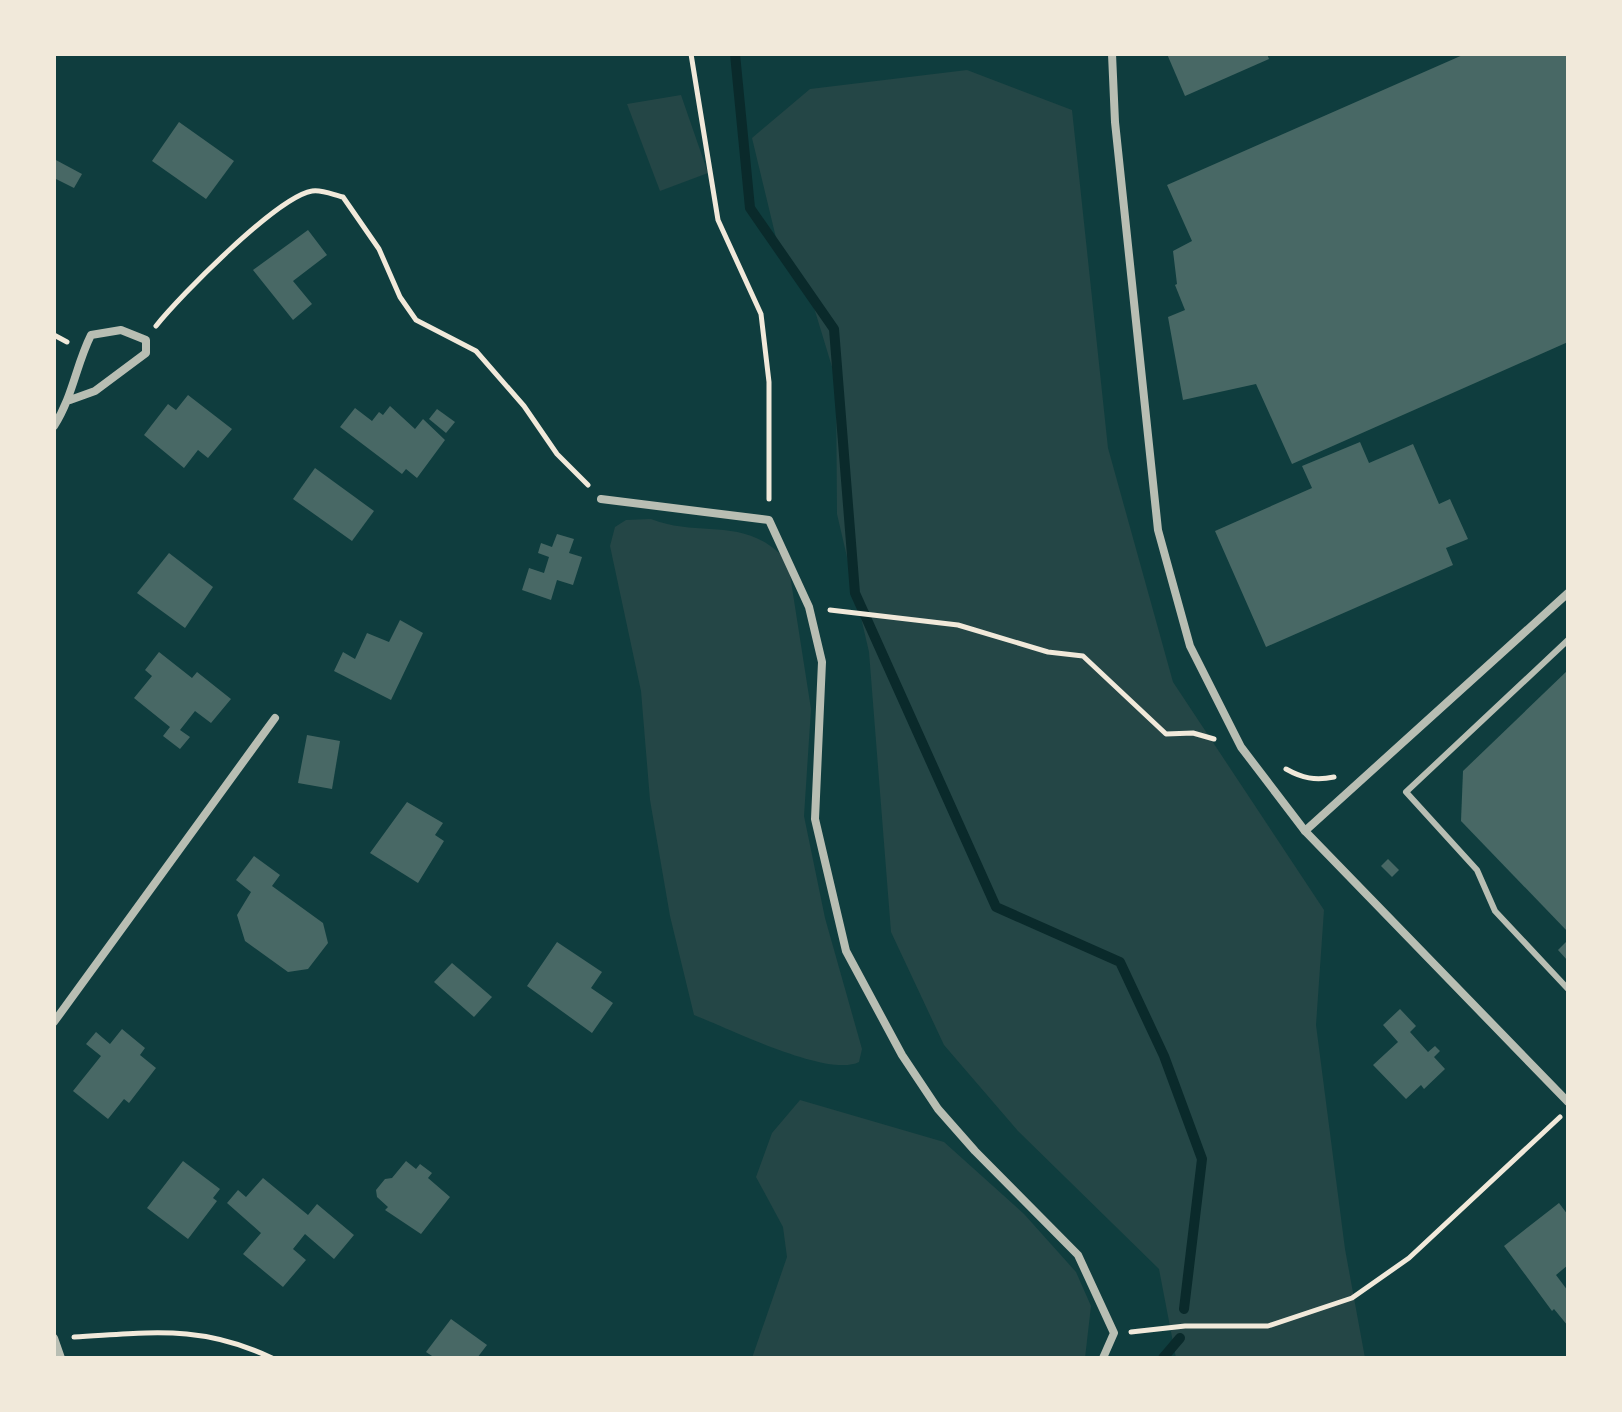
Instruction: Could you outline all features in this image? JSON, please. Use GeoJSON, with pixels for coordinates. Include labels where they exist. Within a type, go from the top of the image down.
{"type":"FeatureCollection","features":[{"type":"Feature","properties":{"kind":"street"},"geometry":{"type":"LineString","coordinates":[[1112,54],[1115,122],[1158,530],[1190,646],[1241,747],[1305,831],[1568,1102]]}},
{"type":"Feature","properties":{"kind":"street"},"geometry":{"type":"LineString","coordinates":[[54,426],[70,400],[91,335],[121,330],[146,340],[146,353],[95,391],[70,400]]}},
{"type":"Feature","properties":{"kind":"street"},"geometry":{"type":"LineString","coordinates":[[601,499],[769,520],[809,607],[822,662],[815,819],[846,951],[902,1055],[938,1109],[1078,1255],[1114,1333],[1103,1358]]}},
{"type":"Feature","properties":{"kind":"street"},"geometry":{"type":"LineString","coordinates":[[1305,831],[1568,593]]}},
{"type":"Feature","properties":{"kind":"street"},"geometry":{"type":"LineString","coordinates":[[54,1022],[275,718]]}},
{"type":"Feature","properties":{"kind":"street"},"geometry":{"type":"LineString","coordinates":[[54,1338],[61,1358]]}},
{"type":"Feature","properties":{"kind":"lane"},"geometry":{"type":"LineString","coordinates":[[1568,640],[1406,792],[1477,870],[1495,911],[1568,989]]}},
{"type":"Feature","properties":{"kind":"path"},"geometry":{"type":"LineString","coordinates":[[691,54],[718,220],[761,314],[769,382],[769,520]]}},
{"type":"Feature","properties":{"kind":"path"},"geometry":{"type":"LineString","coordinates":[[146,340],[173,306],[285,203],[313,190],[343,197],[379,249],[400,297],[416,320],[476,351],[524,406],[557,454],[601,499]]}},
{"type":"Feature","properties":{"kind":"path"},"geometry":{"type":"LineString","coordinates":[[855,614],[958,625],[1048,652],[1083,656],[1166,734],[1193,733],[1241,747]]}},
{"type":"Feature","properties":{"kind":"path"},"geometry":{"type":"LineString","coordinates":[[1277,765],[1311,778],[1345,774]]}},
{"type":"Feature","properties":{"kind":"path"},"geometry":{"type":"LineString","coordinates":[[1114,1333],[1185,1326],[1268,1326],[1352,1298],[1409,1258],[1568,1109]]}},
{"type":"Feature","properties":{"kind":"path"},"geometry":{"type":"LineString","coordinates":[[54,1338],[179,1331],[235,1341],[272,1358]]}},
{"type":"Feature","properties":{"kind":"shaded area"},"geometry":{"type":"Polygon","coordinates":[[[967,70],[1072,110],[1108,448],[1173,682],[1324,910],[1316,1025],[1345,1249],[1365,1358],[1176,1358],[1159,1269],[1018,1131],[944,1045],[891,932],[869,652],[837,514],[836,380],[812,301],[777,242],[752,138],[810,89],[967,70]]]}},
{"type":"Feature","properties":{"kind":"shaded area"},"geometry":{"type":"Polygon","coordinates":[[[681,95],[708,173],[660,191],[627,104],[681,95]]]}},
{"type":"Feature","properties":{"kind":"shaded area"},"geometry":{"type":"Polygon","coordinates":[[[651,519],[670,525],[723,530],[756,538],[788,562],[811,709],[804,816],[825,918],[862,1049],[859,1062],[844,1065],[802,1058],[694,1015],[670,916],[650,800],[641,691],[610,546],[615,527],[626,520],[651,519]]]}},
{"type":"Feature","properties":{"kind":"shaded area"},"geometry":{"type":"Polygon","coordinates":[[[800,1100],[944,1142],[1024,1214],[1076,1272],[1091,1306],[1085,1358],[752,1358],[787,1257],[783,1227],[756,1177],[772,1133],[800,1100]]]}},
{"type":"Feature","properties":{"kind":"building"},"geometry":{"type":"Polygon","coordinates":[[[1167,54],[1267,54],[1269,59],[1185,96],[1167,54]]]}},
{"type":"Feature","properties":{"kind":"building"},"geometry":{"type":"Polygon","coordinates":[[[1465,54],[1568,54],[1568,342],[1292,464],[1256,384],[1183,400],[1168,317],[1185,310],[1175,285],[1173,251],[1192,241],[1167,185],[1465,54]]]}},
{"type":"Feature","properties":{"kind":"building"},"geometry":{"type":"Polygon","coordinates":[[[179,122],[234,161],[206,199],[152,161],[179,122]]]}},
{"type":"Feature","properties":{"kind":"building"},"geometry":{"type":"Polygon","coordinates":[[[54,159],[82,174],[74,188],[54,178],[54,159]]]}},
{"type":"Feature","properties":{"kind":"building"},"geometry":{"type":"Polygon","coordinates":[[[308,230],[327,255],[293,281],[312,304],[293,320],[253,270],[308,230]]]}},
{"type":"Feature","properties":{"kind":"building"},"geometry":{"type":"Polygon","coordinates":[[[188,395],[232,429],[208,458],[198,450],[184,468],[144,435],[168,404],[176,410],[188,395]]]}},
{"type":"Feature","properties":{"kind":"building"},"geometry":{"type":"Polygon","coordinates":[[[390,406],[415,429],[423,419],[445,440],[417,478],[406,469],[402,474],[340,427],[355,408],[372,421],[379,412],[383,415],[390,406]]]}},
{"type":"Feature","properties":{"kind":"building"},"geometry":{"type":"Polygon","coordinates":[[[437,409],[455,422],[446,433],[429,419],[437,409]]]}},
{"type":"Feature","properties":{"kind":"building"},"geometry":{"type":"Polygon","coordinates":[[[1360,442],[1369,463],[1413,444],[1439,504],[1450,499],[1468,539],[1446,548],[1453,565],[1266,647],[1215,531],[1312,488],[1302,466],[1360,442]]]}},
{"type":"Feature","properties":{"kind":"building"},"geometry":{"type":"Polygon","coordinates":[[[315,468],[374,511],[352,541],[293,499],[315,468]]]}},
{"type":"Feature","properties":{"kind":"building"},"geometry":{"type":"Polygon","coordinates":[[[557,534],[574,539],[569,553],[582,557],[573,585],[557,580],[551,600],[522,590],[529,568],[544,573],[549,557],[538,553],[541,543],[552,547],[557,534]]]}},
{"type":"Feature","properties":{"kind":"building"},"geometry":{"type":"Polygon","coordinates":[[[169,553],[213,587],[185,628],[137,593],[169,553]]]}},
{"type":"Feature","properties":{"kind":"building"},"geometry":{"type":"Polygon","coordinates":[[[400,620],[423,633],[391,700],[334,671],[343,652],[355,659],[367,633],[389,642],[400,620]]]}},
{"type":"Feature","properties":{"kind":"building"},"geometry":{"type":"Polygon","coordinates":[[[159,652],[192,678],[197,672],[231,699],[211,723],[195,711],[180,730],[190,737],[180,749],[163,736],[170,727],[134,698],[152,676],[145,670],[159,652]]]}},
{"type":"Feature","properties":{"kind":"building"},"geometry":{"type":"Polygon","coordinates":[[[1568,670],[1568,932],[1461,821],[1463,771],[1568,670]]]}},
{"type":"Feature","properties":{"kind":"building"},"geometry":{"type":"Polygon","coordinates":[[[307,735],[340,741],[332,789],[298,783],[307,735]]]}},
{"type":"Feature","properties":{"kind":"building"},"geometry":{"type":"Polygon","coordinates":[[[407,802],[443,823],[435,835],[444,841],[418,883],[370,853],[407,802]]]}},
{"type":"Feature","properties":{"kind":"building"},"geometry":{"type":"Polygon","coordinates":[[[254,856],[280,875],[272,886],[323,923],[328,943],[308,969],[288,972],[245,941],[237,915],[251,892],[236,880],[254,856]]]}},
{"type":"Feature","properties":{"kind":"building"},"geometry":{"type":"Polygon","coordinates":[[[1388,859],[1399,870],[1392,877],[1381,866],[1388,859]]]}},
{"type":"Feature","properties":{"kind":"building"},"geometry":{"type":"Polygon","coordinates":[[[1568,940],[1568,961],[1558,950],[1568,940]]]}},
{"type":"Feature","properties":{"kind":"building"},"geometry":{"type":"Polygon","coordinates":[[[557,942],[602,972],[591,988],[613,1003],[592,1033],[527,986],[557,942]]]}},
{"type":"Feature","properties":{"kind":"building"},"geometry":{"type":"Polygon","coordinates":[[[452,963],[492,997],[474,1017],[434,982],[452,963]]]}},
{"type":"Feature","properties":{"kind":"building"},"geometry":{"type":"Polygon","coordinates":[[[1400,1009],[1416,1026],[1410,1032],[1428,1052],[1435,1046],[1440,1051],[1434,1057],[1445,1069],[1424,1089],[1421,1085],[1406,1099],[1373,1065],[1398,1042],[1383,1025],[1400,1009]]]}},
{"type":"Feature","properties":{"kind":"building"},"geometry":{"type":"Polygon","coordinates":[[[122,1029],[145,1048],[140,1055],[156,1068],[129,1103],[124,1099],[108,1119],[73,1091],[101,1056],[86,1044],[96,1032],[110,1044],[122,1029]]]}},
{"type":"Feature","properties":{"kind":"building"},"geometry":{"type":"Polygon","coordinates":[[[183,1161],[220,1189],[213,1198],[217,1201],[188,1239],[147,1208],[183,1161]]]}},
{"type":"Feature","properties":{"kind":"building"},"geometry":{"type":"Polygon","coordinates":[[[406,1161],[416,1169],[420,1164],[432,1173],[428,1178],[450,1197],[421,1234],[385,1210],[388,1207],[377,1197],[376,1190],[385,1179],[392,1178],[406,1161]]]}},
{"type":"Feature","properties":{"kind":"building"},"geometry":{"type":"Polygon","coordinates":[[[263,1178],[308,1215],[317,1204],[354,1235],[334,1259],[305,1234],[293,1249],[306,1260],[283,1287],[243,1254],[261,1233],[227,1203],[238,1190],[246,1197],[263,1178]]]}},
{"type":"Feature","properties":{"kind":"building"},"geometry":{"type":"Polygon","coordinates":[[[1559,1203],[1568,1215],[1568,1265],[1556,1275],[1568,1291],[1568,1326],[1554,1309],[1552,1311],[1504,1246],[1559,1203]]]}},
{"type":"Feature","properties":{"kind":"building"},"geometry":{"type":"Polygon","coordinates":[[[451,1319],[487,1345],[477,1358],[435,1358],[426,1352],[451,1319]]]}},
{"type":"Feature","properties":{"kind":"waterway"},"geometry":{"type":"LineString","coordinates":[[735,54],[750,208],[834,329],[855,593],[996,907],[1120,962],[1164,1056],[1202,1159],[1184,1309]]}},
{"type":"Feature","properties":{"kind":"waterway"},"geometry":{"type":"LineString","coordinates":[[1163,1358],[1180,1338]]}}]}
